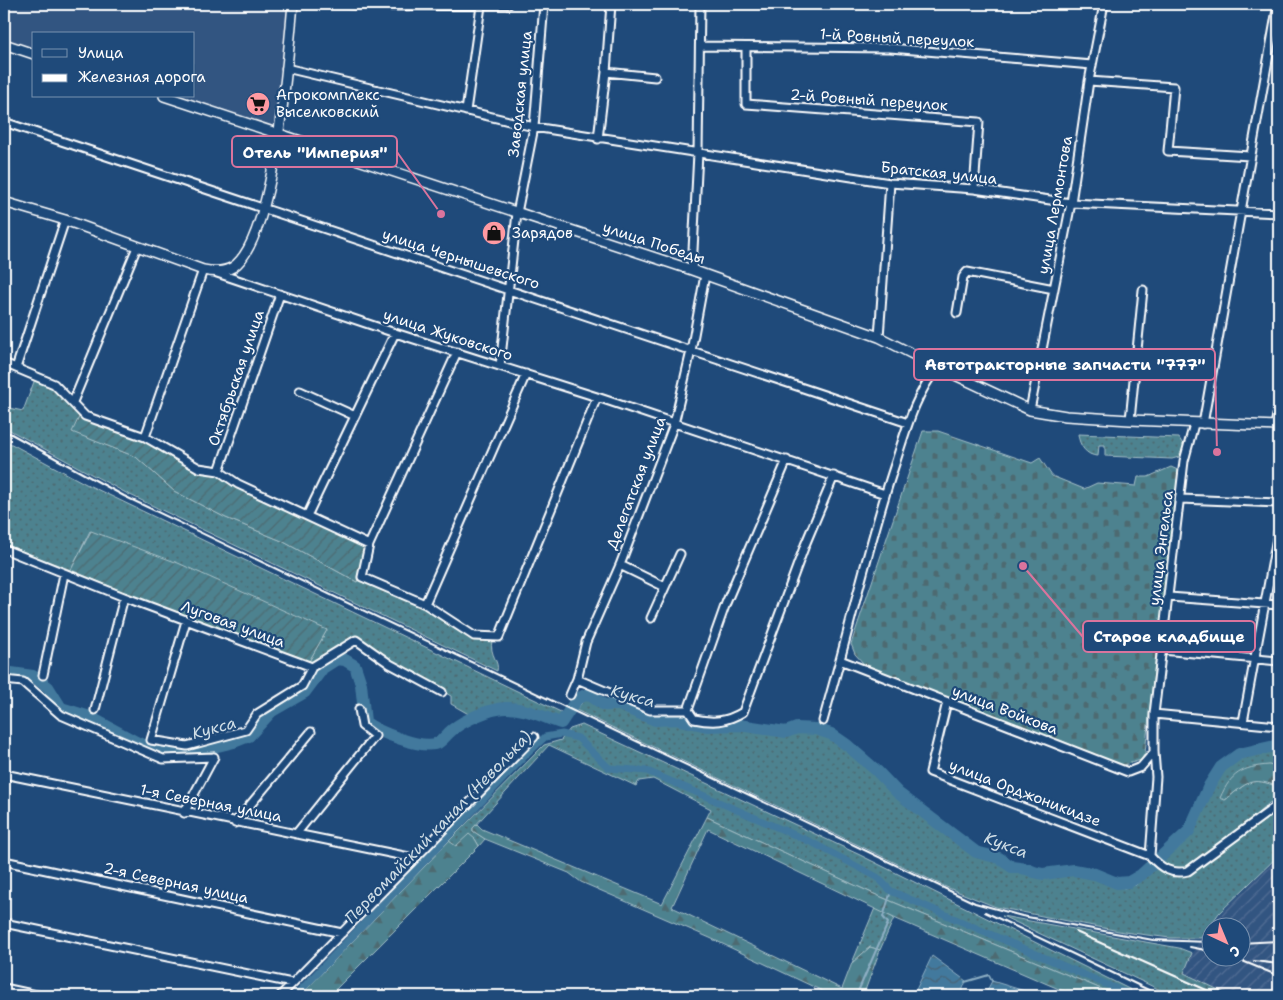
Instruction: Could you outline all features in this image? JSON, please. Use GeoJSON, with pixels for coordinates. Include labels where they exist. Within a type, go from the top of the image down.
{"type":"FeatureCollection","features":[{"type":"Feature","properties":{"kind":"street"},"geometry":{"type":"LineString","coordinates":[[217,272],[232,268],[242,258],[251,243],[263,208],[280,134],[293,4]]}},
{"type":"Feature","properties":{"kind":"street"},"geometry":{"type":"LineString","coordinates":[[333,4],[481,6],[509,4]]}},
{"type":"Feature","properties":{"kind":"street","name":"Заводская улица"},"geometry":{"type":"LineString","coordinates":[[500,366],[517,212],[534,127],[544,4]]}},
{"type":"Feature","properties":{"kind":"street"},"geometry":{"type":"LineString","coordinates":[[598,139],[606,72],[611,4]]}},
{"type":"Feature","properties":{"kind":"street"},"geometry":{"type":"LineString","coordinates":[[692,270],[698,153],[700,4]]}},
{"type":"Feature","properties":{"kind":"street","name":"улица Лермонтова"},"geometry":{"type":"LineString","coordinates":[[1030,410],[1071,203],[1089,81],[1104,4]]}},
{"type":"Feature","properties":{"kind":"street","name":"улица Энгельса"},"geometry":{"type":"LineString","coordinates":[[1150,856],[1156,776],[1154,714],[1184,461],[1198,424],[1240,212],[1278,4]]}},
{"type":"Feature","properties":{"kind":"street"},"geometry":{"type":"LineString","coordinates":[[466,110],[481,6]]}},
{"type":"Feature","properties":{"kind":"street"},"geometry":{"type":"LineString","coordinates":[[4,44],[32,53]]}},
{"type":"Feature","properties":{"kind":"street","name":"1-й Ровный переулок"},"geometry":{"type":"LineString","coordinates":[[700,46],[890,48],[1092,65]]}},
{"type":"Feature","properties":{"kind":"street","name":"2-й Ровный переулок"},"geometry":{"type":"LineString","coordinates":[[746,47],[746,104],[979,122],[974,189]]}},
{"type":"Feature","properties":{"kind":"street","name":"Братская улица"},"geometry":{"type":"LineString","coordinates":[[286,68],[534,127],[598,139],[890,183],[974,189],[1071,203],[1279,214]]}},
{"type":"Feature","properties":{"kind":"street"},"geometry":{"type":"LineString","coordinates":[[606,72],[654,77]]}},
{"type":"Feature","properties":{"kind":"street"},"geometry":{"type":"LineString","coordinates":[[1089,81],[1174,87],[1168,151],[1250,156]]}},
{"type":"Feature","properties":{"kind":"street","name":"улица Победы"},"geometry":{"type":"LineString","coordinates":[[170,98],[692,270],[879,337],[1030,410],[1066,416],[1198,424],[1277,426],[1279,404]]}},
{"type":"Feature","properties":{"kind":"street","name":"улица Чернышевского"},"geometry":{"type":"LineString","coordinates":[[4,122],[908,423]]}},
{"type":"Feature","properties":{"kind":"street"},"geometry":{"type":"LineString","coordinates":[[879,337],[890,183]]}},
{"type":"Feature","properties":{"kind":"street","name":"улица Жуковского"},"geometry":{"type":"LineString","coordinates":[[4,202],[65,220],[203,270],[217,272],[395,333],[597,397],[885,494]]}},
{"type":"Feature","properties":{"kind":"street"},"geometry":{"type":"LineString","coordinates":[[16,368],[65,220]]}},
{"type":"Feature","properties":{"kind":"street"},"geometry":{"type":"LineString","coordinates":[[73,402],[137,247]]}},
{"type":"Feature","properties":{"kind":"street"},"geometry":{"type":"LineString","coordinates":[[145,437],[203,270]]}},
{"type":"Feature","properties":{"kind":"street"},"geometry":{"type":"LineString","coordinates":[[957,313],[963,277],[967,272],[1054,289]]}},
{"type":"Feature","properties":{"kind":"street","name":"Делегатская улица"},"geometry":{"type":"LineString","coordinates":[[570,695],[577,679],[586,642],[620,565],[674,424],[691,351],[705,275]]}},
{"type":"Feature","properties":{"kind":"street"},"geometry":{"type":"LineString","coordinates":[[1130,420],[1143,290]]}},
{"type":"Feature","properties":{"kind":"street","name":"Октябрьская улица"},"geometry":{"type":"LineString","coordinates":[[219,471],[280,294]]}},
{"type":"Feature","properties":{"kind":"street"},"geometry":{"type":"LineString","coordinates":[[307,516],[395,333]]}},
{"type":"Feature","properties":{"kind":"street"},"geometry":{"type":"LineString","coordinates":[[457,352],[369,545],[362,578],[425,604],[474,636],[499,637],[597,397]]}},
{"type":"Feature","properties":{"kind":"street"},"geometry":{"type":"LineString","coordinates":[[4,363],[54,384],[85,416],[145,437],[200,468],[219,471],[238,484],[369,545]]}},
{"type":"Feature","properties":{"kind":"street"},"geometry":{"type":"LineString","coordinates":[[823,721],[885,494],[908,423],[922,387],[938,367]]}},
{"type":"Feature","properties":{"kind":"street"},"geometry":{"type":"LineString","coordinates":[[425,604],[526,374]]}},
{"type":"Feature","properties":{"kind":"street"},"geometry":{"type":"LineString","coordinates":[[300,391],[355,416]]}},
{"type":"Feature","properties":{"kind":"street"},"geometry":{"type":"LineString","coordinates":[[688,710],[726,603],[787,460]]}},
{"type":"Feature","properties":{"kind":"street"},"geometry":{"type":"LineString","coordinates":[[688,710],[694,719],[708,722],[726,721],[743,712],[804,545],[834,476]]}},
{"type":"Feature","properties":{"kind":"street"},"geometry":{"type":"LineString","coordinates":[[1181,499],[1279,503]]}},
{"type":"Feature","properties":{"kind":"street"},"geometry":{"type":"LineString","coordinates":[[1243,722],[1279,527]]}},
{"type":"Feature","properties":{"kind":"street","name":"Луговая улица"},"geometry":{"type":"LineString","coordinates":[[4,549],[186,621],[312,667]]}},
{"type":"Feature","properties":{"kind":"street"},"geometry":{"type":"LineString","coordinates":[[651,618],[680,554]]}},
{"type":"Feature","properties":{"kind":"street"},"geometry":{"type":"LineString","coordinates":[[620,565],[665,587]]}},
{"type":"Feature","properties":{"kind":"street"},"geometry":{"type":"LineString","coordinates":[[43,675],[64,574]]}},
{"type":"Feature","properties":{"kind":"street"},"geometry":{"type":"LineString","coordinates":[[95,710],[124,597]]}},
{"type":"Feature","properties":{"kind":"street"},"geometry":{"type":"LineString","coordinates":[[1169,597],[1279,605]]}},
{"type":"Feature","properties":{"kind":"street"},"geometry":{"type":"LineString","coordinates":[[186,621],[151,740],[187,746],[246,730],[257,714],[302,686],[312,667],[356,640],[390,664],[442,692]]}},
{"type":"Feature","properties":{"kind":"street"},"geometry":{"type":"LineString","coordinates":[[1162,650],[1279,661]]}},
{"type":"Feature","properties":{"kind":"street","name":"улица Войкова"},"geometry":{"type":"LineString","coordinates":[[840,660],[1128,772],[1141,768],[1154,752]]}},
{"type":"Feature","properties":{"kind":"street"},"geometry":{"type":"LineString","coordinates":[[577,679],[650,710],[688,710]]}},
{"type":"Feature","properties":{"kind":"street"},"geometry":{"type":"LineString","coordinates":[[4,680],[23,682],[60,715],[163,759],[214,757],[184,813]]}},
{"type":"Feature","properties":{"kind":"street","name":"улица Орджоникидзе"},"geometry":{"type":"LineString","coordinates":[[947,702],[930,772],[1150,856]]}},
{"type":"Feature","properties":{"kind":"street"},"geometry":{"type":"LineString","coordinates":[[296,834],[374,736],[362,726],[359,709]]}},
{"type":"Feature","properties":{"kind":"street"},"geometry":{"type":"LineString","coordinates":[[1154,714],[1279,726]]}},
{"type":"Feature","properties":{"kind":"street"},"geometry":{"type":"LineString","coordinates":[[235,823],[311,732]]}},
{"type":"Feature","properties":{"kind":"street"},"geometry":{"type":"LineString","coordinates":[[280,996],[534,737]]}},
{"type":"Feature","properties":{"kind":"street","name":"1-я Северная улица"},"geometry":{"type":"LineString","coordinates":[[4,774],[184,813],[414,858]]}},
{"type":"Feature","properties":{"kind":"street"},"geometry":{"type":"LineString","coordinates":[[1150,856],[1163,869],[1176,874],[1188,871],[1279,804]]}},
{"type":"Feature","properties":{"kind":"street","name":"2-я Северная улица"},"geometry":{"type":"LineString","coordinates":[[4,861],[342,932]]}},
{"type":"Feature","properties":{"kind":"street"},"geometry":{"type":"LineString","coordinates":[[4,923],[292,983]]}},
{"type":"Feature","properties":{"kind":"street"},"geometry":{"type":"LineString","coordinates":[[4,988],[41,996]]}},
{"type":"Feature","properties":{"kind":"shaded area"},"geometry":{"type":"Polygon","coordinates":[[[4,4],[288,5],[274,126],[190,98],[195,98],[195,32],[32,32],[32,46],[4,38],[4,4]]]}},
{"type":"Feature","properties":{"kind":"shaded area"},"geometry":{"type":"Polygon","coordinates":[[[1279,855],[1279,996],[1231,996],[1183,973],[1200,940],[1200,968],[1250,968],[1250,918],[1216,918],[1279,855]]]}},
{"type":"Feature","properties":{"kind":"green space"},"geometry":{"type":"Polygon","coordinates":[[[35,379],[60,394],[80,415],[73,432],[136,457],[174,491],[226,518],[282,541],[357,582],[359,577],[365,583],[424,607],[467,636],[492,640],[491,646],[498,667],[497,671],[126,493],[4,427],[4,407],[23,411],[35,379]]]}},
{"type":"Feature","properties":{"kind":"green space"},"geometry":{"type":"Polygon","coordinates":[[[80,415],[143,440],[199,471],[218,474],[238,487],[365,546],[357,582],[282,541],[226,518],[174,491],[136,457],[72,432],[80,415]]]}},
{"type":"Feature","properties":{"kind":"green space"},"geometry":{"type":"Polygon","coordinates":[[[923,431],[938,431],[1032,463],[1040,458],[1052,476],[1084,489],[1097,483],[1136,486],[1138,477],[1148,477],[1171,467],[1180,471],[1181,479],[1157,644],[1145,753],[1141,760],[1120,766],[1060,740],[994,719],[864,664],[855,654],[851,644],[923,431]]]}},
{"type":"Feature","properties":{"kind":"green space"},"geometry":{"type":"Polygon","coordinates":[[[1078,434],[1179,438],[1184,446],[1179,457],[1172,459],[1105,456],[1105,445],[1099,445],[1098,456],[1094,456],[1084,449],[1078,434]]]}},
{"type":"Feature","properties":{"kind":"green space"},"geometry":{"type":"Polygon","coordinates":[[[4,440],[86,484],[565,714],[558,721],[513,705],[493,708],[472,716],[451,704],[451,696],[357,640],[312,664],[308,663],[327,630],[90,531],[71,570],[4,544],[4,440]]]}},
{"type":"Feature","properties":{"kind":"green space"},"geometry":{"type":"Polygon","coordinates":[[[91,531],[178,563],[327,630],[308,663],[143,600],[71,570],[91,531]]]}},
{"type":"Feature","properties":{"kind":"green space"},"geometry":{"type":"Polygon","coordinates":[[[590,698],[602,707],[620,709],[654,723],[675,721],[708,729],[739,727],[784,735],[797,731],[816,731],[830,736],[846,747],[896,795],[956,842],[975,854],[998,861],[1011,869],[1026,870],[1043,876],[1074,872],[1124,888],[1136,885],[1155,867],[1172,877],[1182,876],[1233,842],[1279,806],[1279,855],[1215,918],[1200,918],[1200,938],[1170,938],[1124,932],[996,907],[946,887],[576,710],[584,700],[590,698]]]}},
{"type":"Feature","properties":{"kind":"green space"},"geometry":{"type":"Polygon","coordinates":[[[582,725],[860,855],[1131,990],[1127,996],[1118,996],[874,894],[707,817],[711,809],[653,779],[639,781],[636,786],[549,745],[473,828],[473,831],[485,839],[479,846],[475,839],[456,847],[449,841],[544,745],[561,740],[570,729],[582,725]]]}},
{"type":"Feature","properties":{"kind":"green space"},"geometry":{"type":"Polygon","coordinates":[[[1279,749],[1279,768],[1269,765],[1237,791],[1250,783],[1262,782],[1279,787],[1279,799],[1269,803],[1229,840],[1185,870],[1165,867],[1162,860],[1189,837],[1199,819],[1211,787],[1223,770],[1240,759],[1279,749]]]}},
{"type":"Feature","properties":{"kind":"green space"},"geometry":{"type":"Polygon","coordinates":[[[1269,765],[1279,768],[1279,787],[1255,782],[1245,785],[1225,800],[1220,798],[1228,783],[1238,773],[1252,767],[1269,765]]]}},
{"type":"Feature","properties":{"kind":"green space"},"geometry":{"type":"Polygon","coordinates":[[[707,817],[874,894],[1118,996],[1075,996],[894,918],[708,829],[672,907],[842,989],[852,963],[870,947],[880,950],[863,996],[833,996],[710,938],[581,882],[569,873],[485,839],[473,831],[477,824],[482,829],[662,904],[707,817]]]}},
{"type":"Feature","properties":{"kind":"green space"},"geometry":{"type":"Polygon","coordinates":[[[469,834],[479,846],[329,996],[300,996],[449,841],[456,846],[469,834]]]}},
{"type":"Feature","properties":{"kind":"green space"},"geometry":{"type":"Polygon","coordinates":[[[875,908],[894,918],[880,950],[870,947],[852,963],[875,908]]]}},
{"type":"Feature","properties":{"kind":"green space"},"geometry":{"type":"Polygon","coordinates":[[[1002,916],[1179,948],[1192,953],[1184,973],[1231,996],[1173,996],[1002,916]]]}},
{"type":"Feature","properties":{"kind":"water"},"geometry":{"type":"Polygon","coordinates":[[[932,956],[966,981],[960,996],[913,996],[932,956]]]}},
{"type":"Feature","properties":{"kind":"water"},"geometry":{"type":"Polygon","coordinates":[[[992,981],[1041,996],[984,996],[992,981]]]}},
{"type":"Feature","properties":{"kind":"waterway","name":"Кукса"},"geometry":{"type":"LineString","coordinates":[[4,672],[33,676],[48,687],[61,708],[90,717],[138,743],[168,754],[197,751],[234,742],[249,736],[272,711],[305,692],[323,668],[337,659],[345,660],[355,666],[361,684],[365,722],[400,739],[422,744],[431,745],[438,743],[463,722],[484,713],[505,708],[519,709],[561,723],[577,699],[585,695],[591,696],[604,705],[619,705],[655,720],[675,719],[707,726],[739,725],[786,732],[797,728],[816,729],[831,734],[847,745],[877,771],[898,793],[976,852],[999,858],[1012,867],[1043,874],[1074,870],[1095,874],[1117,883],[1129,882],[1141,875],[1189,831],[1209,786],[1221,767],[1239,754],[1279,745]]}},
{"type":"Feature","properties":{"kind":"waterway","name":"Первомайский канал (Неволька)"},"geometry":{"type":"LineString","coordinates":[[295,996],[524,757],[545,737],[562,734],[578,738],[609,768],[647,771],[811,842],[877,877],[891,891],[1133,996]]}},
{"type":"Feature","properties":{"kind":"waterway"},"geometry":{"type":"LineString","coordinates":[[856,996],[888,923],[883,917],[891,891]]}},
{"type":"Feature","properties":{"kind":"waterway"},"geometry":{"type":"LineString","coordinates":[[965,982],[989,975],[992,981]]}},
{"type":"Feature","properties":{"kind":"railway"},"geometry":{"type":"LineString","coordinates":[[4,430],[124,496],[975,903],[1022,916],[1153,940],[1200,942]]}},
{"type":"Feature","properties":{"kind":"railway"},"geometry":{"type":"LineString","coordinates":[[985,912],[1161,996]]}},
{"type":"Feature","properties":{"kind":"railway"},"geometry":{"type":"LineString","coordinates":[[1076,932],[1220,996]]}},
{"type":"Feature","properties":{"kind":"railway"},"geometry":{"type":"LineString","coordinates":[[1250,942],[1279,941]]}},
{"type":"Feature","properties":{"kind":"railway"},"geometry":{"type":"LineString","coordinates":[[1190,947],[1200,949]]}},
{"type":"Feature","properties":{"kind":"railway"},"geometry":{"type":"LineString","coordinates":[[1254,961],[1279,964]]}},
{"type":"Feature","properties":{"kind":"railway"},"geometry":{"type":"LineString","coordinates":[[1250,964],[1279,976]]}},
{"type":"Feature","properties":{"kind":"place","name":"Агрокомплекс Выселковский"},"geometry":{"type":"Point","coordinates":[258,104]}},
{"type":"Feature","properties":{"kind":"place","name":"Отель \"Империя\""},"geometry":{"type":"Point","coordinates":[441,214]}},
{"type":"Feature","properties":{"kind":"place","name":"Зарядов"},"geometry":{"type":"Point","coordinates":[494,233]}},
{"type":"Feature","properties":{"kind":"place","name":"Автотракторные запчасти \"777\""},"geometry":{"type":"Point","coordinates":[1217,452]}},
{"type":"Feature","properties":{"kind":"place","name":"Старое кладбище"},"geometry":{"type":"Point","coordinates":[1023,566]}}]}
